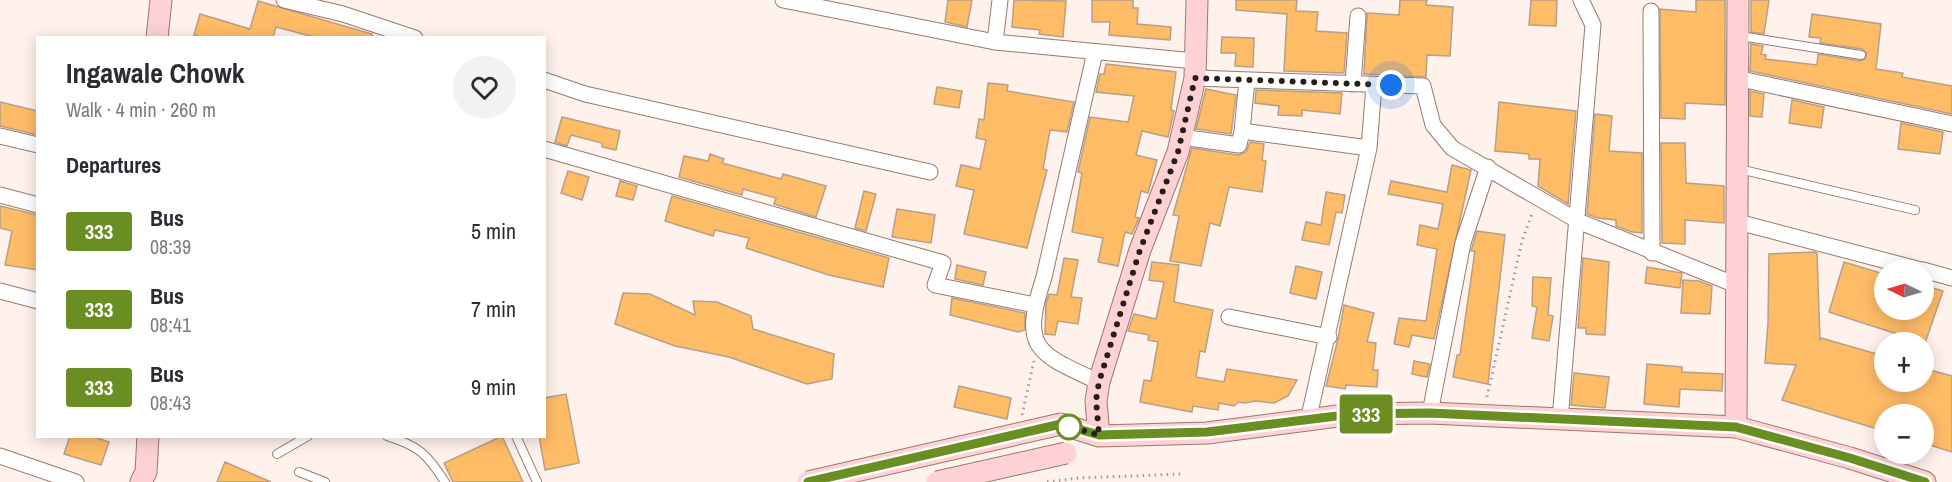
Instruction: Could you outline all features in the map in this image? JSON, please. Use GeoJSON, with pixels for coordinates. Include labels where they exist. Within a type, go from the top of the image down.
{"type":"FeatureCollection","features":[{"type":"Feature","properties":{"kind":"main road"},"geometry":{"type":"LineString","coordinates":[[157,36],[161,0]]}},
{"type":"Feature","properties":{"kind":"main road"},"geometry":{"type":"LineString","coordinates":[[1099,435],[1096,400],[1099,382],[1140,250],[1181,137],[1195,69],[1197,0]]}},
{"type":"Feature","properties":{"kind":"main road"},"geometry":{"type":"LineString","coordinates":[[1736,427],[1743,328],[1736,285],[1738,0]]}},
{"type":"Feature","properties":{"kind":"main road"},"geometry":{"type":"LineString","coordinates":[[808,482],[1061,424],[1099,435],[1207,432],[1353,414],[1430,413],[1736,427],[1850,458],[1925,482]]}},
{"type":"Feature","properties":{"kind":"main road"},"geometry":{"type":"LineString","coordinates":[[937,482],[1066,453],[1099,435]]}},
{"type":"Feature","properties":{"kind":"main road"},"geometry":{"type":"LineString","coordinates":[[141,482],[146,472],[148,438]]}},
{"type":"Feature","properties":{"kind":"street"},"geometry":{"type":"LineString","coordinates":[[285,0],[343,14],[409,36]]}},
{"type":"Feature","properties":{"kind":"street"},"geometry":{"type":"LineString","coordinates":[[783,0],[995,42],[1095,52],[1247,80],[1424,86],[1433,125],[1452,148],[1578,221],[1652,253],[1736,285]]}},
{"type":"Feature","properties":{"kind":"street"},"geometry":{"type":"LineString","coordinates":[[995,42],[1000,0]]}},
{"type":"Feature","properties":{"kind":"street"},"geometry":{"type":"LineString","coordinates":[[1560,420],[1593,25],[1581,0]]}},
{"type":"Feature","properties":{"kind":"street"},"geometry":{"type":"LineString","coordinates":[[1651,11],[1652,253]]}},
{"type":"Feature","properties":{"kind":"street"},"geometry":{"type":"LineString","coordinates":[[1353,84],[1358,16]]}},
{"type":"Feature","properties":{"kind":"street"},"geometry":{"type":"LineString","coordinates":[[1095,52],[1044,277],[1035,305],[1035,341],[1050,359],[1099,382]]}},
{"type":"Feature","properties":{"kind":"street"},"geometry":{"type":"LineString","coordinates":[[1736,78],[1952,124]]}},
{"type":"Feature","properties":{"kind":"street"},"geometry":{"type":"LineString","coordinates":[[1181,137],[1239,145],[1247,80]]}},
{"type":"Feature","properties":{"kind":"street"},"geometry":{"type":"LineString","coordinates":[[546,81],[585,94],[930,172]]}},
{"type":"Feature","properties":{"kind":"street"},"geometry":{"type":"LineString","coordinates":[[1308,421],[1329,337],[1369,148],[1374,85]]}},
{"type":"Feature","properties":{"kind":"street"},"geometry":{"type":"LineString","coordinates":[[1242,131],[1369,148]]}},
{"type":"Feature","properties":{"kind":"street"},"geometry":{"type":"LineString","coordinates":[[0,136],[36,145]]}},
{"type":"Feature","properties":{"kind":"street"},"geometry":{"type":"LineString","coordinates":[[546,149],[576,156],[943,263],[935,285],[1035,305]]}},
{"type":"Feature","properties":{"kind":"street"},"geometry":{"type":"LineString","coordinates":[[1430,413],[1463,243],[1488,167]]}},
{"type":"Feature","properties":{"kind":"street"},"geometry":{"type":"LineString","coordinates":[[0,195],[36,204]]}},
{"type":"Feature","properties":{"kind":"street"},"geometry":{"type":"LineString","coordinates":[[1738,222],[1884,260]]}},
{"type":"Feature","properties":{"kind":"street"},"geometry":{"type":"LineString","coordinates":[[1934,273],[1952,278]]}},
{"type":"Feature","properties":{"kind":"street"},"geometry":{"type":"LineString","coordinates":[[0,291],[36,300]]}},
{"type":"Feature","properties":{"kind":"street"},"geometry":{"type":"LineString","coordinates":[[1229,317],[1329,337]]}},
{"type":"Feature","properties":{"kind":"street"},"geometry":{"type":"LineString","coordinates":[[0,456],[76,482]]}},
{"type":"Feature","properties":{"kind":"lane"},"geometry":{"type":"LineString","coordinates":[[1736,35],[1861,55]]}},
{"type":"Feature","properties":{"kind":"lane"},"geometry":{"type":"LineString","coordinates":[[1738,169],[1915,210]]}},
{"type":"Feature","properties":{"kind":"lane"},"geometry":{"type":"LineString","coordinates":[[277,454],[307,438]]}},
{"type":"Feature","properties":{"kind":"lane"},"geometry":{"type":"LineString","coordinates":[[394,438],[413,444],[431,460],[445,482]]}},
{"type":"Feature","properties":{"kind":"lane"},"geometry":{"type":"LineString","coordinates":[[517,438],[537,482]]}},
{"type":"Feature","properties":{"kind":"lane"},"geometry":{"type":"LineString","coordinates":[[299,472],[325,482]]}},
{"type":"Feature","properties":{"kind":"path"},"geometry":{"type":"LineString","coordinates":[[1482,416],[1522,241],[1539,198]]}},
{"type":"Feature","properties":{"kind":"path"},"geometry":{"type":"LineString","coordinates":[[1047,482],[1078,478],[1182,474]]}},
{"type":"Feature","properties":{"kind":"building"},"geometry":{"type":"Polygon","coordinates":[[[948,0],[972,0],[967,27],[945,22],[948,0]]]}},
{"type":"Feature","properties":{"kind":"building"},"geometry":{"type":"Polygon","coordinates":[[[1014,0],[1066,1],[1063,37],[1039,34],[1040,30],[1012,27],[1014,0]]]}},
{"type":"Feature","properties":{"kind":"building"},"geometry":{"type":"Polygon","coordinates":[[[1092,0],[1133,0],[1133,8],[1138,8],[1137,24],[1171,27],[1170,40],[1109,35],[1110,22],[1092,22],[1092,0]]]}},
{"type":"Feature","properties":{"kind":"building"},"geometry":{"type":"Polygon","coordinates":[[[1236,0],[1297,0],[1296,11],[1318,12],[1316,31],[1347,33],[1344,73],[1284,71],[1287,14],[1236,10],[1236,0]]]}},
{"type":"Feature","properties":{"kind":"building"},"geometry":{"type":"Polygon","coordinates":[[[1400,0],[1427,0],[1426,5],[1453,7],[1450,56],[1427,55],[1426,77],[1364,74],[1367,13],[1399,15],[1400,0]]]}},
{"type":"Feature","properties":{"kind":"building"},"geometry":{"type":"Polygon","coordinates":[[[1531,0],[1557,0],[1556,26],[1529,25],[1531,0]]]}},
{"type":"Feature","properties":{"kind":"building"},"geometry":{"type":"Polygon","coordinates":[[[1696,0],[1725,0],[1725,105],[1685,103],[1685,119],[1661,118],[1660,9],[1696,12],[1696,0]]]}},
{"type":"Feature","properties":{"kind":"building"},"geometry":{"type":"Polygon","coordinates":[[[1751,0],[1769,0],[1764,34],[1751,32],[1751,0]]]}},
{"type":"Feature","properties":{"kind":"building"},"geometry":{"type":"Polygon","coordinates":[[[258,1],[372,34],[372,36],[310,36],[276,27],[274,36],[194,35],[200,14],[250,29],[258,1]]]}},
{"type":"Feature","properties":{"kind":"building"},"geometry":{"type":"Polygon","coordinates":[[[1812,14],[1881,24],[1876,69],[1903,73],[1902,77],[1952,86],[1952,114],[1750,71],[1751,44],[1763,46],[1761,54],[1766,55],[1765,59],[1817,65],[1818,54],[1860,61],[1865,59],[1867,53],[1862,49],[1820,43],[1821,38],[1809,37],[1812,14]]]}},
{"type":"Feature","properties":{"kind":"building"},"geometry":{"type":"Polygon","coordinates":[[[1222,37],[1254,38],[1253,67],[1235,66],[1236,53],[1221,53],[1222,37]]]}},
{"type":"Feature","properties":{"kind":"building"},"geometry":{"type":"Polygon","coordinates":[[[1106,64],[1176,72],[1171,110],[1174,111],[1168,137],[1142,131],[1136,155],[1157,160],[1148,193],[1141,191],[1135,217],[1139,218],[1132,234],[1125,232],[1118,266],[1098,262],[1103,238],[1072,232],[1082,173],[1078,172],[1090,117],[1128,122],[1134,96],[1096,92],[1100,74],[1104,74],[1106,64]]]}},
{"type":"Feature","properties":{"kind":"building"},"geometry":{"type":"Polygon","coordinates":[[[988,83],[1008,85],[1007,91],[1074,102],[1067,132],[1050,130],[1043,169],[1047,170],[1027,248],[964,234],[974,190],[956,186],[961,165],[980,169],[986,140],[976,138],[979,119],[984,120],[988,83]]]}},
{"type":"Feature","properties":{"kind":"building"},"geometry":{"type":"Polygon","coordinates":[[[937,87],[962,91],[959,108],[934,104],[937,87]]]}},
{"type":"Feature","properties":{"kind":"building"},"geometry":{"type":"Polygon","coordinates":[[[1206,89],[1236,95],[1231,134],[1196,129],[1206,89]]]}},
{"type":"Feature","properties":{"kind":"building"},"geometry":{"type":"Polygon","coordinates":[[[1256,90],[1342,93],[1340,114],[1302,110],[1302,116],[1278,115],[1279,106],[1255,103],[1256,90]]]}},
{"type":"Feature","properties":{"kind":"building"},"geometry":{"type":"Polygon","coordinates":[[[1750,91],[1764,94],[1762,117],[1750,116],[1750,91]]]}},
{"type":"Feature","properties":{"kind":"building"},"geometry":{"type":"Polygon","coordinates":[[[1792,100],[1824,107],[1821,128],[1789,123],[1792,100]]]}},
{"type":"Feature","properties":{"kind":"building"},"geometry":{"type":"Polygon","coordinates":[[[0,102],[36,111],[36,135],[0,126],[0,102]]]}},
{"type":"Feature","properties":{"kind":"building"},"geometry":{"type":"Polygon","coordinates":[[[1499,102],[1576,111],[1568,204],[1538,186],[1540,159],[1529,159],[1529,154],[1495,151],[1499,102]]]}},
{"type":"Feature","properties":{"kind":"building"},"geometry":{"type":"Polygon","coordinates":[[[1595,114],[1612,116],[1609,151],[1642,153],[1642,233],[1616,226],[1616,220],[1587,214],[1595,114]]]}},
{"type":"Feature","properties":{"kind":"building"},"geometry":{"type":"Polygon","coordinates":[[[562,117],[620,131],[616,150],[602,147],[602,143],[571,135],[567,146],[555,142],[562,117]]]}},
{"type":"Feature","properties":{"kind":"building"},"geometry":{"type":"Polygon","coordinates":[[[1901,123],[1943,132],[1940,154],[1898,149],[1901,123]]]}},
{"type":"Feature","properties":{"kind":"building"},"geometry":{"type":"Polygon","coordinates":[[[1250,142],[1264,144],[1262,160],[1266,161],[1262,192],[1229,187],[1220,226],[1210,223],[1201,266],[1170,261],[1179,216],[1173,215],[1192,148],[1238,155],[1246,152],[1250,142]]]}},
{"type":"Feature","properties":{"kind":"building"},"geometry":{"type":"Polygon","coordinates":[[[1661,143],[1685,143],[1686,183],[1724,186],[1724,223],[1685,220],[1685,244],[1662,243],[1661,143]]]}},
{"type":"Feature","properties":{"kind":"building"},"geometry":{"type":"Polygon","coordinates":[[[710,154],[724,159],[722,163],[781,179],[783,174],[826,186],[816,217],[774,204],[776,198],[743,189],[742,195],[679,177],[684,156],[708,161],[710,154]]]}},
{"type":"Feature","properties":{"kind":"building"},"geometry":{"type":"Polygon","coordinates":[[[1452,165],[1471,170],[1434,339],[1412,335],[1409,347],[1394,344],[1399,318],[1426,321],[1437,249],[1417,245],[1420,225],[1438,229],[1443,204],[1388,194],[1391,181],[1447,192],[1452,165]]]}},
{"type":"Feature","properties":{"kind":"building"},"geometry":{"type":"Polygon","coordinates":[[[568,171],[589,177],[582,200],[561,193],[568,171]]]}},
{"type":"Feature","properties":{"kind":"building"},"geometry":{"type":"Polygon","coordinates":[[[620,181],[637,186],[633,200],[616,196],[620,181]]]}},
{"type":"Feature","properties":{"kind":"building"},"geometry":{"type":"Polygon","coordinates":[[[864,191],[876,194],[866,231],[855,228],[864,191]]]}},
{"type":"Feature","properties":{"kind":"building"},"geometry":{"type":"Polygon","coordinates":[[[1326,192],[1345,195],[1342,213],[1336,212],[1329,245],[1302,240],[1306,222],[1321,225],[1326,192]]]}},
{"type":"Feature","properties":{"kind":"building"},"geometry":{"type":"Polygon","coordinates":[[[672,196],[889,258],[883,287],[829,275],[746,248],[749,238],[715,230],[713,236],[665,221],[672,196]]]}},
{"type":"Feature","properties":{"kind":"building"},"geometry":{"type":"Polygon","coordinates":[[[0,206],[36,215],[36,270],[5,265],[12,231],[0,228],[0,206]]]}},
{"type":"Feature","properties":{"kind":"building"},"geometry":{"type":"Polygon","coordinates":[[[897,209],[935,215],[931,243],[892,237],[897,209]]]}},
{"type":"Feature","properties":{"kind":"building"},"geometry":{"type":"Polygon","coordinates":[[[1477,231],[1505,235],[1488,384],[1453,377],[1457,355],[1460,355],[1475,251],[1471,251],[1477,231]]]}},
{"type":"Feature","properties":{"kind":"building"},"geometry":{"type":"Polygon","coordinates":[[[1817,253],[1820,341],[1821,338],[1874,353],[1874,392],[1934,392],[1934,371],[1952,376],[1952,452],[1934,446],[1934,404],[1874,404],[1874,428],[1782,400],[1796,365],[1765,363],[1769,254],[1817,253]]]}},
{"type":"Feature","properties":{"kind":"building"},"geometry":{"type":"Polygon","coordinates":[[[1064,258],[1078,260],[1071,297],[1082,298],[1078,324],[1058,321],[1055,335],[1045,334],[1046,303],[1049,294],[1057,295],[1064,258]]]}},
{"type":"Feature","properties":{"kind":"building"},"geometry":{"type":"Polygon","coordinates":[[[1583,258],[1609,262],[1605,335],[1586,334],[1586,328],[1578,328],[1583,258]]]}},
{"type":"Feature","properties":{"kind":"building"},"geometry":{"type":"Polygon","coordinates":[[[1152,262],[1179,265],[1174,302],[1213,310],[1205,352],[1200,351],[1196,377],[1224,382],[1227,369],[1297,380],[1288,396],[1274,403],[1239,402],[1234,406],[1219,403],[1218,410],[1193,406],[1192,412],[1140,402],[1144,380],[1151,381],[1158,342],[1148,340],[1149,335],[1128,331],[1134,314],[1156,319],[1164,282],[1149,280],[1152,262]]]}},
{"type":"Feature","properties":{"kind":"building"},"geometry":{"type":"Polygon","coordinates":[[[1844,262],[1874,271],[1874,320],[1933,320],[1929,332],[1891,332],[1829,312],[1844,262]]]}},
{"type":"Feature","properties":{"kind":"building"},"geometry":{"type":"Polygon","coordinates":[[[957,265],[986,272],[983,285],[955,279],[957,265]]]}},
{"type":"Feature","properties":{"kind":"building"},"geometry":{"type":"Polygon","coordinates":[[[1296,266],[1322,272],[1316,299],[1290,293],[1296,266]]]}},
{"type":"Feature","properties":{"kind":"building"},"geometry":{"type":"Polygon","coordinates":[[[1647,267],[1682,273],[1680,288],[1645,283],[1647,267]]]}},
{"type":"Feature","properties":{"kind":"building"},"geometry":{"type":"Polygon","coordinates":[[[1533,277],[1551,278],[1548,315],[1553,316],[1549,341],[1532,338],[1537,307],[1532,306],[1533,277]]]}},
{"type":"Feature","properties":{"kind":"building"},"geometry":{"type":"Polygon","coordinates":[[[1683,280],[1699,281],[1712,286],[1710,314],[1681,313],[1683,280]]]}},
{"type":"Feature","properties":{"kind":"building"},"geometry":{"type":"Polygon","coordinates":[[[1934,288],[1943,291],[1934,317],[1934,288]]]}},
{"type":"Feature","properties":{"kind":"building"},"geometry":{"type":"Polygon","coordinates":[[[623,293],[650,294],[695,315],[693,301],[717,302],[751,316],[753,329],[834,354],[832,379],[807,384],[729,357],[675,346],[615,324],[623,293]]]}},
{"type":"Feature","properties":{"kind":"building"},"geometry":{"type":"Polygon","coordinates":[[[952,298],[1025,313],[1025,330],[1018,332],[950,315],[952,298]]]}},
{"type":"Feature","properties":{"kind":"building"},"geometry":{"type":"Polygon","coordinates":[[[1344,305],[1374,313],[1367,342],[1376,343],[1373,370],[1378,370],[1377,387],[1346,385],[1345,389],[1326,386],[1344,305]]]}},
{"type":"Feature","properties":{"kind":"building"},"geometry":{"type":"Polygon","coordinates":[[[1414,361],[1430,364],[1427,377],[1412,374],[1414,361]]]}},
{"type":"Feature","properties":{"kind":"building"},"geometry":{"type":"Polygon","coordinates":[[[1647,364],[1682,367],[1682,372],[1723,374],[1722,391],[1680,389],[1679,407],[1644,404],[1647,364]]]}},
{"type":"Feature","properties":{"kind":"building"},"geometry":{"type":"Polygon","coordinates":[[[1574,373],[1609,377],[1605,408],[1571,405],[1574,373]]]}},
{"type":"Feature","properties":{"kind":"building"},"geometry":{"type":"Polygon","coordinates":[[[959,386],[1011,398],[1007,419],[954,407],[959,386]]]}},
{"type":"Feature","properties":{"kind":"building"},"geometry":{"type":"Polygon","coordinates":[[[566,394],[579,463],[545,470],[539,438],[546,438],[546,398],[566,394]]]}},
{"type":"Feature","properties":{"kind":"building"},"geometry":{"type":"Polygon","coordinates":[[[69,438],[98,438],[109,442],[101,465],[64,454],[69,438]]]}},
{"type":"Feature","properties":{"kind":"building"},"geometry":{"type":"Polygon","coordinates":[[[498,438],[503,438],[523,482],[453,482],[444,463],[498,438]]]}},
{"type":"Feature","properties":{"kind":"building"},"geometry":{"type":"Polygon","coordinates":[[[225,462],[271,482],[217,482],[225,462]]]}},
{"type":"Feature","properties":{"kind":"bus line","name":"333"},"geometry":{"type":"LineString","coordinates":[[808,482],[1061,424],[1099,435],[1207,432],[1353,414],[1430,413],[1736,427],[1850,458],[1925,482]]}},
{"type":"Feature","properties":{"kind":"route"},"geometry":{"type":"LineString","coordinates":[[1069,427],[1061,424],[1099,435],[1096,400],[1099,382],[1140,250],[1178,152],[1195,78],[1391,85]]}}]}
